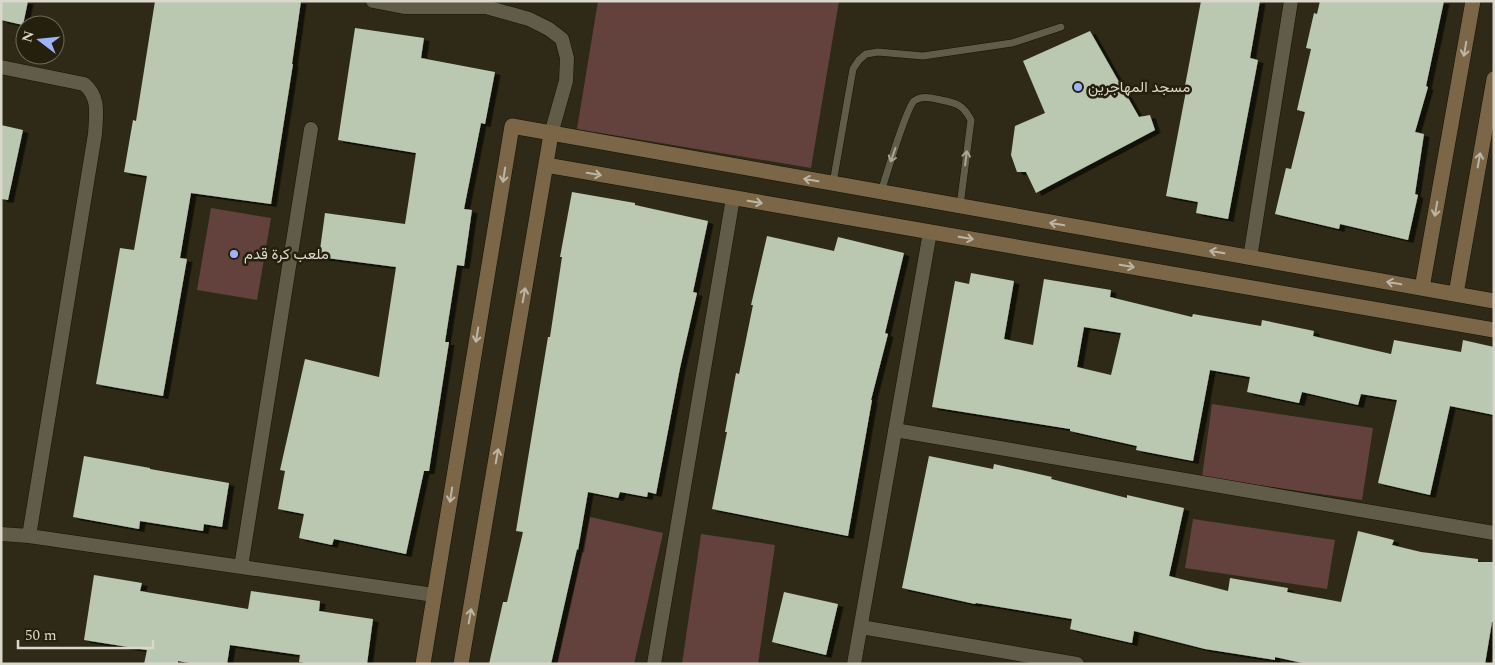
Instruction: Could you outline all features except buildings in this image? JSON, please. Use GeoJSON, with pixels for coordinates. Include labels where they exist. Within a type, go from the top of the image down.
{"type":"FeatureCollection","features":[{"type":"Feature","properties":{"kind":"street"},"geometry":{"type":"LineString","coordinates":[[373,1],[404,7],[486,7],[529,19],[549,29],[562,39],[567,58],[566,81],[551,134],[461,664]]}},
{"type":"Feature","properties":{"kind":"street"},"geometry":{"type":"LineString","coordinates":[[1250,258],[1291,1]]}},
{"type":"Feature","properties":{"kind":"street"},"geometry":{"type":"LineString","coordinates":[[1422,288],[1473,1]]}},
{"type":"Feature","properties":{"kind":"street"},"geometry":{"type":"LineString","coordinates":[[1,67],[84,84],[90,89],[97,103],[95,134],[29,536]]}},
{"type":"Feature","properties":{"kind":"street"},"geometry":{"type":"LineString","coordinates":[[1456,294],[1494,79]]}},
{"type":"Feature","properties":{"kind":"street"},"geometry":{"type":"LineString","coordinates":[[423,664],[512,126],[1494,301]]}},
{"type":"Feature","properties":{"kind":"street"},"geometry":{"type":"LineString","coordinates":[[241,567],[311,130]]}},
{"type":"Feature","properties":{"kind":"street"},"geometry":{"type":"LineString","coordinates":[[546,165],[1494,330]]}},
{"type":"Feature","properties":{"kind":"street"},"geometry":{"type":"LineString","coordinates":[[654,664],[733,198]]}},
{"type":"Feature","properties":{"kind":"street"},"geometry":{"type":"LineString","coordinates":[[854,664],[930,232]]}},
{"type":"Feature","properties":{"kind":"street"},"geometry":{"type":"LineString","coordinates":[[895,430],[1494,533]]}},
{"type":"Feature","properties":{"kind":"street"},"geometry":{"type":"LineString","coordinates":[[1,534],[29,536],[434,595]]}},
{"type":"Feature","properties":{"kind":"street"},"geometry":{"type":"LineString","coordinates":[[860,627],[1077,664]]}},
{"type":"Feature","properties":{"kind":"lane"},"geometry":{"type":"LineString","coordinates":[[832,184],[853,68],[866,54],[878,52],[923,56],[1012,43],[1061,27]]}},
{"type":"Feature","properties":{"kind":"lane"},"geometry":{"type":"LineString","coordinates":[[881,192],[907,113],[914,101],[925,97],[952,102],[965,109],[971,120],[960,206]]}},
{"type":"Feature","properties":{"kind":"shaded area"},"geometry":{"type":"Polygon","coordinates":[[[598,1],[839,1],[811,168],[577,129],[598,1]]]}},
{"type":"Feature","properties":{"kind":"shaded area","name":"ملعب كرة قدم"},"geometry":{"type":"Polygon","coordinates":[[[211,208],[271,218],[257,300],[197,290],[211,208]]]}},
{"type":"Feature","properties":{"kind":"shaded area"},"geometry":{"type":"Polygon","coordinates":[[[1212,404],[1373,428],[1362,500],[1202,477],[1212,404]]]}},
{"type":"Feature","properties":{"kind":"shaded area"},"geometry":{"type":"Polygon","coordinates":[[[590,517],[663,533],[634,664],[557,664],[590,517]]]}},
{"type":"Feature","properties":{"kind":"shaded area"},"geometry":{"type":"Polygon","coordinates":[[[1193,519],[1335,540],[1327,589],[1185,568],[1193,519]]]}},
{"type":"Feature","properties":{"kind":"shaded area"},"geometry":{"type":"Polygon","coordinates":[[[701,534],[775,545],[758,664],[682,664],[701,534]]]}},
{"type":"Feature","properties":{"kind":"place","name":"مسجد المهاجرين"},"geometry":{"type":"Point","coordinates":[1078,87]}},
{"type":"Feature","properties":{"kind":"place","name":"ملعب كرة قدم"},"geometry":{"type":"Point","coordinates":[234,254]}}]}
